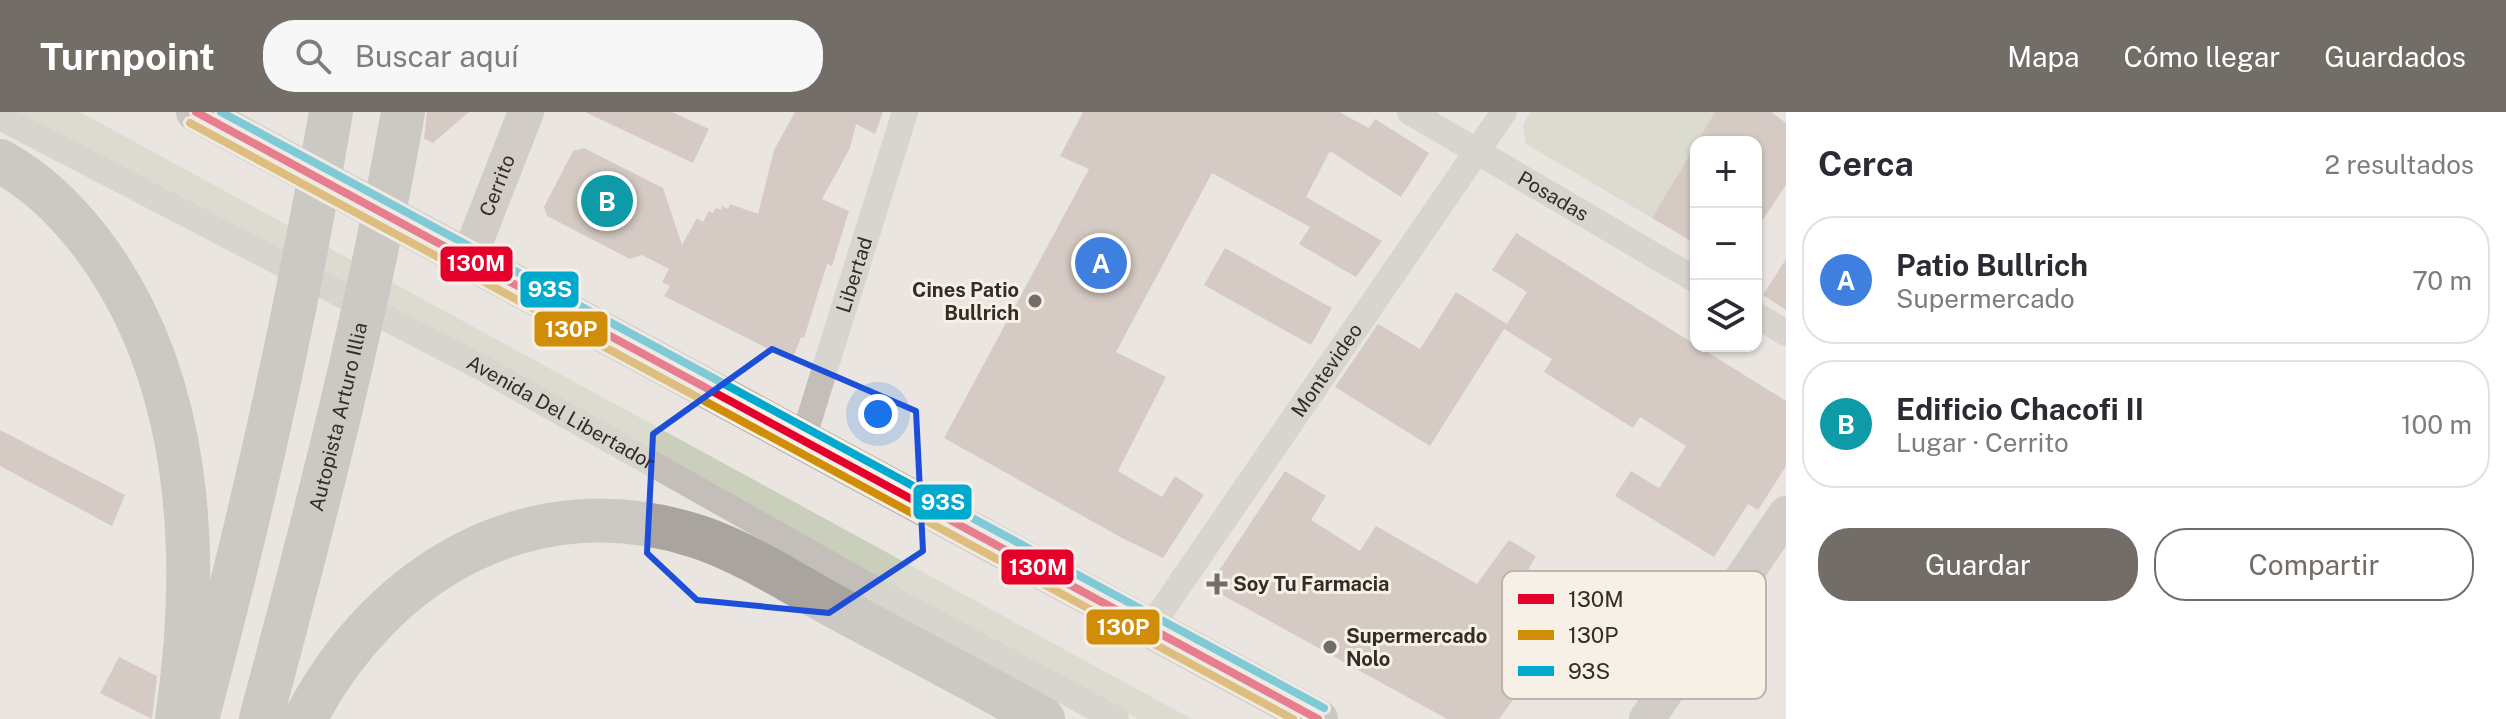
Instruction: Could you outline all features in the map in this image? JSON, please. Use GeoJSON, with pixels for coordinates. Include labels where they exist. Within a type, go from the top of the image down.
{"type":"FeatureCollection","features":[{"type":"Feature","properties":{"kind":"highway"},"geometry":{"type":"LineString","coordinates":[[197,719],[283,370],[331,112]]}},
{"type":"Feature","properties":{"kind":"highway","name":"Autopista Arturo Illia"},"geometry":{"type":"LineString","coordinates":[[261,719],[341,413],[371,280],[403,112]]}},
{"type":"Feature","properties":{"kind":"highway"},"geometry":{"type":"LineString","coordinates":[[3,162],[58,202],[110,266],[136,314],[161,378],[176,444],[187,543],[188,624],[177,719]]}},
{"type":"Feature","properties":{"kind":"highway"},"geometry":{"type":"LineString","coordinates":[[305,719],[320,692],[369,626],[417,582],[446,563],[484,545],[519,533],[588,522],[658,527],[730,549],[1034,714]]}},
{"type":"Feature","properties":{"kind":"main road"},"geometry":{"type":"LineString","coordinates":[[196,112],[1318,719]]}},
{"type":"Feature","properties":{"kind":"street","name":"Cerrito"},"geometry":{"type":"LineString","coordinates":[[468,260],[526,112]]}},
{"type":"Feature","properties":{"kind":"street","name":"Libertad"},"geometry":{"type":"LineString","coordinates":[[803,439],[905,112]]}},
{"type":"Feature","properties":{"kind":"street","name":"Posadas"},"geometry":{"type":"LineString","coordinates":[[1410,112],[1690,276]]}},
{"type":"Feature","properties":{"kind":"street","name":"Montevideo"},"geometry":{"type":"LineString","coordinates":[[1149,629],[1504,112]]}},
{"type":"Feature","properties":{"kind":"street","name":"Avenida Del Libertador"},"geometry":{"type":"LineString","coordinates":[[0,117],[484,369],[901,604],[1116,719]]}},
{"type":"Feature","properties":{"kind":"street"},"geometry":{"type":"LineString","coordinates":[[1762,319],[1786,333]]}},
{"type":"Feature","properties":{"kind":"street"},"geometry":{"type":"LineString","coordinates":[[1747,571],[1786,514]]}},
{"type":"Feature","properties":{"kind":"street"},"geometry":{"type":"LineString","coordinates":[[1647,719],[1661,699]]}},
{"type":"Feature","properties":{"kind":"highlighted area"},"geometry":{"type":"Polygon","coordinates":[[[772,349],[916,411],[923,551],[829,613],[697,600],[647,553],[653,434],[772,349]]]}},
{"type":"Feature","properties":{"kind":"green space"},"geometry":{"type":"Polygon","coordinates":[[[16,112],[80,112],[1192,719],[1138,719],[16,112]]]}},
{"type":"Feature","properties":{"kind":"green space"},"geometry":{"type":"Polygon","coordinates":[[[1531,112],[1715,112],[1701,136],[1690,136],[1690,154],[1652,218],[1526,144],[1523,124],[1531,112]]]}},
{"type":"Feature","properties":{"kind":"building"},"geometry":{"type":"Polygon","coordinates":[[[427,112],[469,112],[433,143],[424,139],[427,112]]]}},
{"type":"Feature","properties":{"kind":"building"},"geometry":{"type":"Polygon","coordinates":[[[585,112],[672,112],[709,129],[693,163],[585,112]]]}},
{"type":"Feature","properties":{"kind":"building"},"geometry":{"type":"Polygon","coordinates":[[[795,112],[883,112],[875,134],[856,124],[850,148],[822,199],[849,211],[832,266],[827,264],[804,338],[801,337],[792,361],[664,296],[670,286],[662,282],[669,269],[642,255],[630,259],[547,216],[544,207],[573,151],[584,148],[663,188],[682,245],[697,218],[703,222],[709,211],[713,213],[716,208],[721,210],[722,206],[728,209],[730,204],[758,214],[774,150],[795,112]]]}},
{"type":"Feature","properties":{"kind":"building"},"geometry":{"type":"Polygon","coordinates":[[[1083,112],[1339,112],[1369,128],[1375,119],[1429,153],[1401,197],[1330,151],[1306,197],[1382,241],[1356,277],[1299,244],[1310,227],[1212,173],[1116,352],[1166,377],[1118,471],[1162,497],[1175,476],[1204,495],[1163,558],[944,438],[1089,169],[1060,156],[1083,112]]]}},
{"type":"Feature","properties":{"kind":"building"},"geometry":{"type":"Polygon","coordinates":[[[1715,112],[1771,112],[1786,123],[1786,185],[1762,221],[1762,136],[1701,136],[1715,112]]]}},
{"type":"Feature","properties":{"kind":"building"},"geometry":{"type":"Polygon","coordinates":[[[1690,154],[1690,240],[1652,218],[1690,154]]]}},
{"type":"Feature","properties":{"kind":"building"},"geometry":{"type":"Polygon","coordinates":[[[1516,233],[1690,341],[1690,352],[1707,352],[1786,401],[1786,466],[1758,510],[1748,504],[1714,557],[1615,496],[1631,471],[1659,488],[1686,446],[1640,417],[1633,428],[1544,372],[1552,359],[1504,329],[1527,292],[1492,270],[1516,233]]]}},
{"type":"Feature","properties":{"kind":"building"},"geometry":{"type":"Polygon","coordinates":[[[1225,248],[1332,308],[1311,345],[1204,285],[1225,248]]]}},
{"type":"Feature","properties":{"kind":"building"},"geometry":{"type":"Polygon","coordinates":[[[1786,259],[1786,310],[1763,295],[1786,259]]]}},
{"type":"Feature","properties":{"kind":"building"},"geometry":{"type":"Polygon","coordinates":[[[1456,292],[1507,324],[1430,446],[1335,387],[1378,324],[1420,349],[1456,292]]]}},
{"type":"Feature","properties":{"kind":"building"},"geometry":{"type":"Polygon","coordinates":[[[0,430],[125,495],[112,526],[0,466],[0,430]]]}},
{"type":"Feature","properties":{"kind":"building"},"geometry":{"type":"Polygon","coordinates":[[[1285,471],[1326,496],[1311,520],[1360,551],[1376,526],[1477,584],[1509,540],[1536,556],[1528,571],[1502,571],[1502,699],[1514,699],[1499,719],[1447,719],[1208,587],[1285,471]]]}},
{"type":"Feature","properties":{"kind":"building"},"geometry":{"type":"Polygon","coordinates":[[[119,657],[157,676],[152,719],[100,693],[119,657]]]}},
{"type":"Feature","properties":{"kind":"transit line","name":"130M"},"geometry":{"type":"LineString","coordinates":[[196,112],[1318,719]]}},
{"type":"Feature","properties":{"kind":"transit line","name":"93S"},"geometry":{"type":"LineString","coordinates":[[221,112],[1324,708]]}},
{"type":"Feature","properties":{"kind":"transit line","name":"130P"},"geometry":{"type":"LineString","coordinates":[[190,123],[1293,719]]}},
{"type":"Feature","properties":{"kind":"place","name":"Edificio Chacofi II"},"geometry":{"type":"Point","coordinates":[607,201]}},
{"type":"Feature","properties":{"kind":"place","name":"Patio Bullrich"},"geometry":{"type":"Point","coordinates":[1101,263]}},
{"type":"Feature","properties":{"kind":"place","name":"Cines Patio Bullrich"},"geometry":{"type":"Point","coordinates":[1035,301]}},
{"type":"Feature","properties":{"kind":"place","name":"Soy Tu Farmacia"},"geometry":{"type":"Point","coordinates":[1217,584]}},
{"type":"Feature","properties":{"kind":"place","name":"Supermercado Nolo"},"geometry":{"type":"Point","coordinates":[1330,647]}}]}
